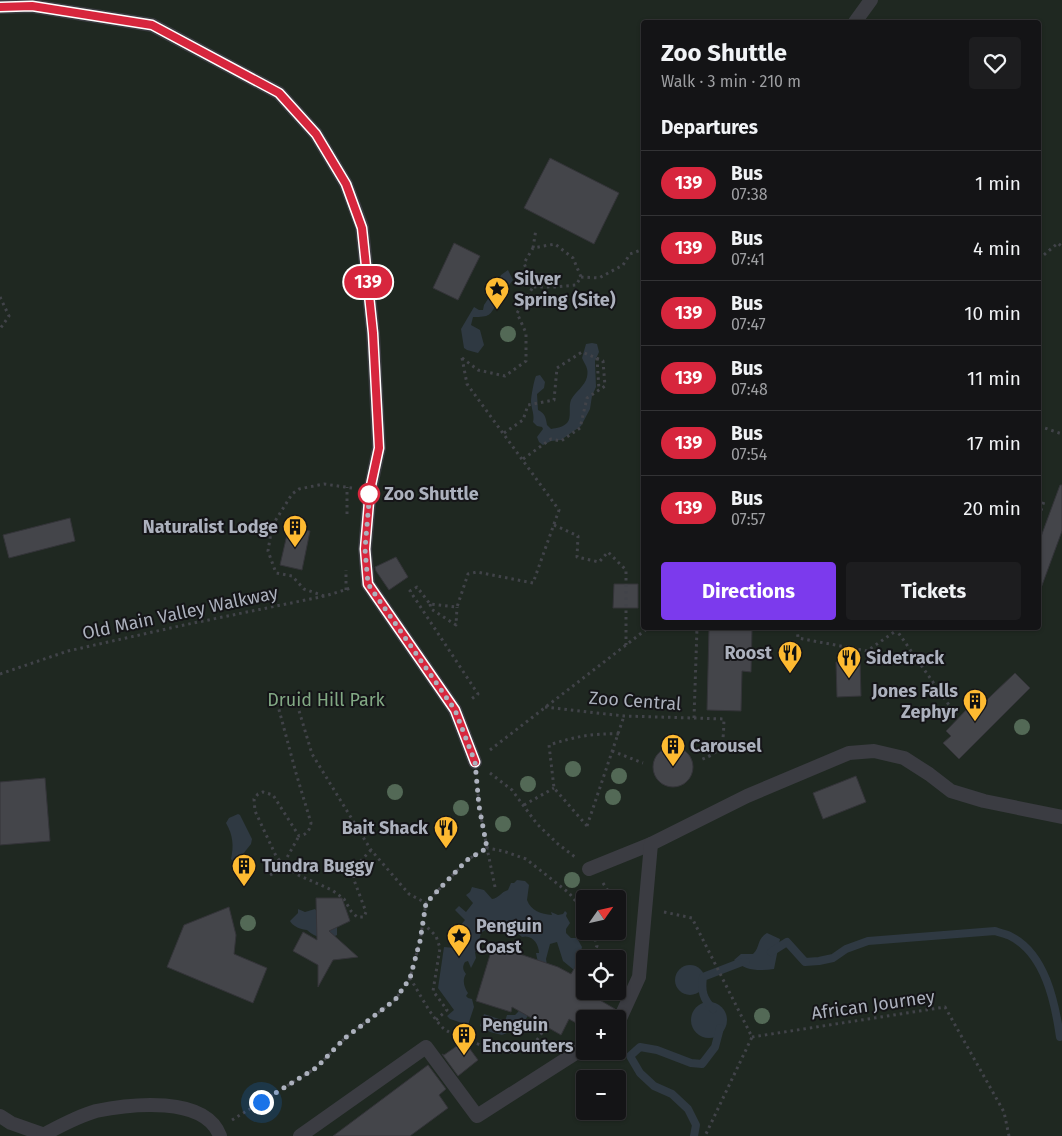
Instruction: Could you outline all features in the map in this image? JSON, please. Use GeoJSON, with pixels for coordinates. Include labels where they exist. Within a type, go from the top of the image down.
{"type":"FeatureCollection","features":[{"type":"Feature","properties":{"kind":"lane"},"geometry":{"type":"LineString","coordinates":[[856,20],[870,0]]}},
{"type":"Feature","properties":{"kind":"lane"},"geometry":{"type":"LineString","coordinates":[[0,7],[32,6],[152,25],[279,93],[316,134],[346,184],[362,228],[373,333],[379,448],[370,490],[365,549],[368,584],[455,710],[475,762]]}},
{"type":"Feature","properties":{"kind":"lane"},"geometry":{"type":"LineString","coordinates":[[589,869],[651,844],[747,796],[849,753],[874,751],[904,758],[929,774],[951,792],[984,801],[1062,816]]}},
{"type":"Feature","properties":{"kind":"lane"},"geometry":{"type":"LineString","coordinates":[[624,1010],[639,977],[651,844]]}},
{"type":"Feature","properties":{"kind":"lane"},"geometry":{"type":"LineString","coordinates":[[300,1136],[426,1047],[477,1116],[576,1053]]}},
{"type":"Feature","properties":{"kind":"lane"},"geometry":{"type":"LineString","coordinates":[[0,1116],[11,1123],[45,1136],[73,1120],[96,1112],[138,1105],[169,1104],[204,1117],[219,1132]]}},
{"type":"Feature","properties":{"kind":"path"},"geometry":{"type":"LineString","coordinates":[[533,287],[524,263],[533,248],[536,229]]}},
{"type":"Feature","properties":{"kind":"path"},"geometry":{"type":"LineString","coordinates":[[533,248],[555,244],[573,258],[582,277]]}},
{"type":"Feature","properties":{"kind":"path"},"geometry":{"type":"LineString","coordinates":[[1041,257],[1058,244],[1062,247]]}},
{"type":"Feature","properties":{"kind":"path"},"geometry":{"type":"LineString","coordinates":[[582,277],[599,278],[623,265],[630,254],[641,250]]}},
{"type":"Feature","properties":{"kind":"path"},"geometry":{"type":"LineString","coordinates":[[533,287],[576,285],[582,277]]}},
{"type":"Feature","properties":{"kind":"path"},"geometry":{"type":"LineString","coordinates":[[478,694],[410,591],[417,586],[430,604],[431,609],[456,625],[457,607],[468,574],[477,572],[533,582],[559,510],[467,384],[462,358],[478,370],[505,376],[526,361],[526,333],[516,312],[533,287]]}},
{"type":"Feature","properties":{"kind":"path"},"geometry":{"type":"LineString","coordinates":[[0,297],[9,316],[0,329]]}},
{"type":"Feature","properties":{"kind":"path"},"geometry":{"type":"LineString","coordinates":[[504,433],[523,420],[528,405],[554,400],[556,368],[582,352],[603,361],[605,386],[587,398],[580,428],[561,441],[550,439],[523,459]]}},
{"type":"Feature","properties":{"kind":"path"},"geometry":{"type":"LineString","coordinates":[[1041,427],[1062,434]]}},
{"type":"Feature","properties":{"kind":"path"},"geometry":{"type":"LineString","coordinates":[[325,596],[304,589],[292,576],[276,573],[268,552],[272,526],[292,494],[299,489],[324,484],[370,490]]}},
{"type":"Feature","properties":{"kind":"path"},"geometry":{"type":"LineString","coordinates":[[1041,500],[1044,501],[1041,510]]}},
{"type":"Feature","properties":{"kind":"path"},"geometry":{"type":"LineString","coordinates":[[554,525],[578,536],[577,557],[599,562],[608,552],[626,570],[626,646]]}},
{"type":"Feature","properties":{"kind":"path","name":"Old Main Valley Walkway"},"geometry":{"type":"LineString","coordinates":[[0,674],[68,651],[325,596],[368,584]]}},
{"type":"Feature","properties":{"kind":"path"},"geometry":{"type":"LineString","coordinates":[[430,604],[457,607]]}},
{"type":"Feature","properties":{"kind":"path","name":"Zoo Central"},"geometry":{"type":"LineString","coordinates":[[475,762],[646,630]]}},
{"type":"Feature","properties":{"kind":"path","name":"Zoo Central"},"geometry":{"type":"LineString","coordinates":[[545,707],[624,716],[694,718],[697,630]]}},
{"type":"Feature","properties":{"kind":"path"},"geometry":{"type":"LineString","coordinates":[[797,630],[798,638],[868,651],[895,630]]}},
{"type":"Feature","properties":{"kind":"path"},"geometry":{"type":"LineString","coordinates":[[897,630],[956,715]]}},
{"type":"Feature","properties":{"kind":"path"},"geometry":{"type":"LineString","coordinates":[[299,836],[305,835],[310,830],[311,823],[278,706],[281,699],[289,698],[296,704],[312,754],[371,850],[409,894],[426,903]]}},
{"type":"Feature","properties":{"kind":"path"},"geometry":{"type":"LineString","coordinates":[[619,734],[575,737],[549,745],[554,788],[587,826],[619,734],[624,716]]}},
{"type":"Feature","properties":{"kind":"path"},"geometry":{"type":"LineString","coordinates":[[694,718],[724,719],[723,741],[715,754],[700,760]]}},
{"type":"Feature","properties":{"kind":"path"},"geometry":{"type":"LineString","coordinates":[[612,751],[643,763]]}},
{"type":"Feature","properties":{"kind":"path"},"geometry":{"type":"LineString","coordinates":[[475,762],[512,790],[537,824],[601,879],[609,890]]}},
{"type":"Feature","properties":{"kind":"path"},"geometry":{"type":"LineString","coordinates":[[475,762],[479,806],[495,887]]}},
{"type":"Feature","properties":{"kind":"path"},"geometry":{"type":"LineString","coordinates":[[524,805],[554,788]]}},
{"type":"Feature","properties":{"kind":"path"},"geometry":{"type":"LineString","coordinates":[[299,836],[273,795],[263,792],[258,794],[254,799],[255,811],[276,856],[284,866],[332,890],[344,899],[357,917],[364,917],[366,912],[354,880],[353,869],[371,850]]}},
{"type":"Feature","properties":{"kind":"path"},"geometry":{"type":"LineString","coordinates":[[270,875],[280,870],[299,836]]}},
{"type":"Feature","properties":{"kind":"path"},"geometry":{"type":"LineString","coordinates":[[219,1132],[316,1068],[345,1038],[395,1000],[410,978],[420,941],[426,903],[467,860],[487,848],[526,859],[569,893],[576,901]]}},
{"type":"Feature","properties":{"kind":"path"},"geometry":{"type":"LineString","coordinates":[[657,910],[692,918],[752,1037],[705,1136]]}},
{"type":"Feature","properties":{"kind":"path"},"geometry":{"type":"LineString","coordinates":[[423,922],[436,936],[440,948],[433,991],[447,1010],[436,1020]]}},
{"type":"Feature","properties":{"kind":"path"},"geometry":{"type":"LineString","coordinates":[[410,978],[436,1020],[443,1028],[454,1035],[508,1053],[519,1052],[535,1044],[546,1026]]}},
{"type":"Feature","properties":{"kind":"path","name":"African Journey"},"geometry":{"type":"LineString","coordinates":[[752,1037],[945,1007],[1004,1112],[1009,1136]]}},
{"type":"Feature","properties":{"kind":"green space","name":"Druid Hill Park"},"geometry":{"type":"Polygon","coordinates":[[[0,0],[1062,0],[1062,1136],[0,1136],[0,0]]]}},
{"type":"Feature","properties":{"kind":"shaded area"},"geometry":{"type":"Polygon","coordinates":[[[508,270],[513,280],[501,295],[491,313],[483,317],[473,317],[471,325],[480,330],[484,345],[478,353],[467,350],[464,348],[461,329],[474,307],[483,310],[501,275],[508,270]]]}},
{"type":"Feature","properties":{"kind":"shaded area"},"geometry":{"type":"Polygon","coordinates":[[[586,344],[597,344],[599,352],[595,361],[596,387],[590,409],[581,426],[561,440],[551,441],[543,445],[537,437],[543,429],[533,422],[534,417],[531,404],[536,376],[540,375],[545,382],[544,388],[537,394],[538,410],[544,414],[547,425],[551,429],[558,428],[567,423],[571,400],[586,380],[587,369],[582,358],[586,344]]]}},
{"type":"Feature","properties":{"kind":"shaded area"},"geometry":{"type":"Polygon","coordinates":[[[238,814],[252,839],[251,844],[243,854],[244,867],[238,871],[237,866],[231,859],[232,841],[226,823],[229,818],[238,814]]]}},
{"type":"Feature","properties":{"kind":"shaded area","name":"Penguin Coast"},"geometry":{"type":"Polygon","coordinates":[[[517,880],[525,881],[529,885],[527,900],[540,913],[552,915],[551,912],[558,915],[563,914],[565,911],[570,923],[566,933],[571,938],[576,938],[582,947],[581,950],[576,950],[576,966],[574,970],[563,961],[557,942],[550,944],[546,959],[547,965],[553,969],[526,1019],[530,1021],[513,1034],[512,1031],[502,1035],[490,1032],[480,1026],[484,1014],[505,1021],[507,1015],[515,1015],[518,1012],[538,963],[536,953],[539,953],[539,950],[532,938],[522,937],[514,930],[505,934],[497,925],[493,925],[481,933],[479,941],[482,944],[478,946],[478,950],[475,952],[476,958],[471,968],[468,961],[465,962],[463,967],[466,974],[464,984],[468,993],[466,996],[472,999],[474,1007],[468,1025],[450,1019],[447,1016],[454,1010],[438,988],[444,947],[455,948],[461,940],[458,931],[456,931],[465,920],[455,910],[459,906],[466,912],[473,903],[466,895],[472,887],[484,890],[492,899],[508,890],[511,883],[517,880]]]}},
{"type":"Feature","properties":{"kind":"shaded area"},"geometry":{"type":"Polygon","coordinates":[[[298,909],[305,912],[315,909],[322,918],[337,926],[335,939],[320,938],[307,930],[293,925],[290,921],[298,913],[298,909]]]}},
{"type":"Feature","properties":{"kind":"shaded area"},"geometry":{"type":"Polygon","coordinates":[[[767,933],[780,939],[774,969],[752,969],[738,964],[734,960],[741,954],[753,954],[761,938],[767,933]]]}},
{"type":"Feature","properties":{"kind":"shaded area"},"geometry":{"type":"Polygon","coordinates":[[[690,965],[701,969],[705,980],[701,991],[690,995],[679,991],[675,980],[679,969],[690,965]]]}},
{"type":"Feature","properties":{"kind":"shaded area"},"geometry":{"type":"Polygon","coordinates":[[[709,1002],[721,1008],[727,1020],[721,1032],[709,1038],[697,1032],[691,1020],[697,1008],[709,1002]]]}},
{"type":"Feature","properties":{"kind":"building"},"geometry":{"type":"Polygon","coordinates":[[[550,158],[619,193],[594,244],[524,208],[550,158]]]}},
{"type":"Feature","properties":{"kind":"building"},"geometry":{"type":"Polygon","coordinates":[[[454,243],[480,256],[458,300],[433,288],[454,243]]]}},
{"type":"Feature","properties":{"kind":"building"},"geometry":{"type":"Polygon","coordinates":[[[1060,485],[1062,485],[1062,531],[1041,588],[1041,537],[1060,485]]]}},
{"type":"Feature","properties":{"kind":"building"},"geometry":{"type":"Polygon","coordinates":[[[70,518],[75,541],[9,558],[3,535],[70,518]]]}},
{"type":"Feature","properties":{"kind":"building","name":"Naturalist Lodge"},"geometry":{"type":"Polygon","coordinates":[[[289,526],[310,531],[302,570],[280,565],[289,526]]]}},
{"type":"Feature","properties":{"kind":"building"},"geometry":{"type":"Polygon","coordinates":[[[396,557],[408,577],[389,590],[375,567],[396,557]]]}},
{"type":"Feature","properties":{"kind":"building"},"geometry":{"type":"Polygon","coordinates":[[[614,584],[638,584],[638,608],[613,608],[614,584]]]}},
{"type":"Feature","properties":{"kind":"building"},"geometry":{"type":"Polygon","coordinates":[[[709,630],[752,630],[751,672],[742,671],[741,711],[707,710],[709,630]]]}},
{"type":"Feature","properties":{"kind":"building","name":"Sidetrack"},"geometry":{"type":"Polygon","coordinates":[[[860,661],[861,696],[837,697],[836,662],[860,661]]]}},
{"type":"Feature","properties":{"kind":"building","name":"Jones Falls Zephyr"},"geometry":{"type":"Polygon","coordinates":[[[1015,673],[1030,688],[959,759],[943,743],[951,736],[946,731],[968,708],[973,713],[1015,673]]]}},
{"type":"Feature","properties":{"kind":"building","name":"Carousel"},"geometry":{"type":"Polygon","coordinates":[[[673,747],[687,753],[693,767],[687,781],[673,787],[659,781],[653,767],[659,753],[673,747]]]}},
{"type":"Feature","properties":{"kind":"building"},"geometry":{"type":"Polygon","coordinates":[[[856,776],[866,802],[823,819],[813,793],[856,776]]]}},
{"type":"Feature","properties":{"kind":"building"},"geometry":{"type":"Polygon","coordinates":[[[45,778],[50,841],[0,845],[0,782],[45,778]]]}},
{"type":"Feature","properties":{"kind":"building"},"geometry":{"type":"Polygon","coordinates":[[[316,898],[342,898],[350,921],[329,931],[358,957],[333,960],[318,987],[318,965],[293,951],[303,932],[317,940],[316,898]]]}},
{"type":"Feature","properties":{"kind":"building"},"geometry":{"type":"Polygon","coordinates":[[[229,907],[236,935],[234,954],[267,968],[253,1003],[167,967],[184,925],[229,907]]]}},
{"type":"Feature","properties":{"kind":"building"},"geometry":{"type":"Polygon","coordinates":[[[493,945],[558,967],[571,974],[576,965],[576,1000],[600,1000],[615,1009],[576,1010],[576,1023],[569,1019],[561,1035],[512,1007],[511,1012],[476,1001],[493,945]]]}},
{"type":"Feature","properties":{"kind":"building","name":"Penguin Encounters"},"geometry":{"type":"Polygon","coordinates":[[[464,1041],[478,1060],[458,1076],[442,1054],[444,1055],[464,1041]]]}},
{"type":"Feature","properties":{"kind":"building"},"geometry":{"type":"Polygon","coordinates":[[[428,1065],[446,1089],[439,1095],[448,1108],[410,1136],[333,1136],[428,1065]]]}},
{"type":"Feature","properties":{"kind":"waterway"},"geometry":{"type":"LineString","coordinates":[[771,952],[787,942],[805,962],[819,961],[833,958],[846,949],[868,941],[995,931],[1010,936],[1022,944],[1040,966],[1051,994],[1060,1037]]}},
{"type":"Feature","properties":{"kind":"waterway"},"geometry":{"type":"LineString","coordinates":[[713,1009],[707,1002],[704,994],[702,986],[703,977],[746,962]]}},
{"type":"Feature","properties":{"kind":"waterway"},"geometry":{"type":"LineString","coordinates":[[694,1136],[696,1125],[688,1109],[672,1094],[654,1086],[640,1073],[630,1056],[640,1047],[657,1050],[691,1063],[702,1064],[715,1047],[720,1028]]}},
{"type":"Feature","properties":{"kind":"bus line","name":"139"},"geometry":{"type":"LineString","coordinates":[[0,7],[32,6],[152,25],[229,64],[279,93],[316,134],[346,184],[362,228],[373,333],[379,448],[370,490],[365,549],[368,584],[455,710],[475,762]]}},
{"type":"Feature","properties":{"kind":"place","name":"Silver Spring (Site)"},"geometry":{"type":"Point","coordinates":[497,310]}},
{"type":"Feature","properties":{"kind":"place","name":"Zoo Shuttle"},"geometry":{"type":"Point","coordinates":[369,494]}},
{"type":"Feature","properties":{"kind":"place","name":"Naturalist Lodge"},"geometry":{"type":"Point","coordinates":[295,548]}},
{"type":"Feature","properties":{"kind":"place","name":"Roost"},"geometry":{"type":"Point","coordinates":[790,674]}},
{"type":"Feature","properties":{"kind":"place","name":"Sidetrack"},"geometry":{"type":"Point","coordinates":[849,679]}},
{"type":"Feature","properties":{"kind":"place","name":"Jones Falls Zephyr"},"geometry":{"type":"Point","coordinates":[975,722]}},
{"type":"Feature","properties":{"kind":"place","name":"Carousel"},"geometry":{"type":"Point","coordinates":[673,767]}},
{"type":"Feature","properties":{"kind":"place","name":"Bait Shack"},"geometry":{"type":"Point","coordinates":[446,849]}},
{"type":"Feature","properties":{"kind":"place","name":"Tundra Buggy"},"geometry":{"type":"Point","coordinates":[244,887]}},
{"type":"Feature","properties":{"kind":"place","name":"Penguin Coast"},"geometry":{"type":"Point","coordinates":[459,957]}},
{"type":"Feature","properties":{"kind":"place","name":"Penguin Encounters"},"geometry":{"type":"Point","coordinates":[464,1056]}},
{"type":"Feature","properties":{"kind":"route"},"geometry":{"type":"LineString","coordinates":[[261,1102],[316,1068],[345,1038],[395,1000],[410,978],[420,941],[426,903],[467,860],[487,848],[479,806],[475,762],[455,710],[368,584],[365,549],[370,490],[369,494]]}}]}
